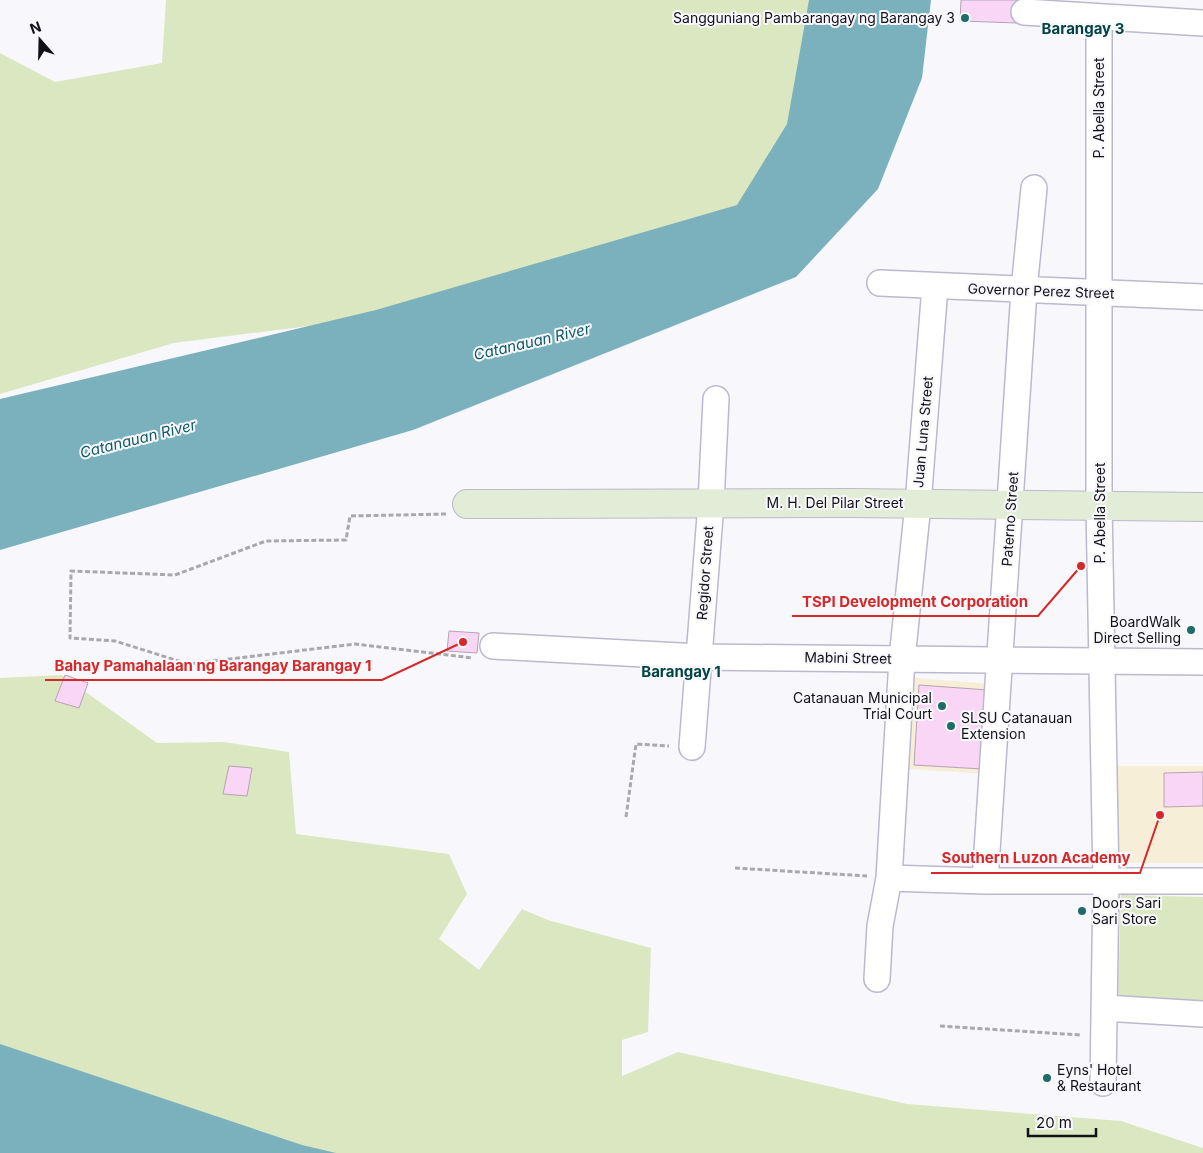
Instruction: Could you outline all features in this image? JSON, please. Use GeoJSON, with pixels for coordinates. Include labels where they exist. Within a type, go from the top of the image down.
{"type":"FeatureCollection","features":[{"type":"Feature","properties":{"kind":"street"},"geometry":{"type":"LineString","coordinates":[[1024,12],[1203,23]]}},
{"type":"Feature","properties":{"kind":"street","name":"P. Abella Street"},"geometry":{"type":"LineString","coordinates":[[1099,18],[1099,506],[1106,881],[1102,1036],[1103,1083]]}},
{"type":"Feature","properties":{"kind":"street","name":"Paterno Street"},"geometry":{"type":"LineString","coordinates":[[985,881],[1024,290],[1034,188]]}},
{"type":"Feature","properties":{"kind":"street","name":"Governor Perez Street"},"geometry":{"type":"LineString","coordinates":[[880,283],[1203,297]]}},
{"type":"Feature","properties":{"kind":"street","name":"Juan Luna Street"},"geometry":{"type":"LineString","coordinates":[[877,979],[880,926],[889,878],[902,659],[918,504],[935,286]]}},
{"type":"Feature","properties":{"kind":"street","name":"Regidor Street"},"geometry":{"type":"LineString","coordinates":[[692,747],[711,503],[716,399]]}},
{"type":"Feature","properties":{"kind":"street","name":"M. H. Del Pilar Street"},"geometry":{"type":"LineString","coordinates":[[467,504],[918,504],[1203,508]]}},
{"type":"Feature","properties":{"kind":"street","name":"Mabini Street"},"geometry":{"type":"LineString","coordinates":[[493,646],[699,657],[1203,662]]}},
{"type":"Feature","properties":{"kind":"street"},"geometry":{"type":"LineString","coordinates":[[889,878],[985,881],[1203,882]]}},
{"type":"Feature","properties":{"kind":"street"},"geometry":{"type":"LineString","coordinates":[[1104,1008],[1203,1014]]}},
{"type":"Feature","properties":{"kind":"path"},"geometry":{"type":"LineString","coordinates":[[467,504],[444,515],[350,516],[346,540],[266,541],[176,575],[71,571],[70,638],[115,642],[188,664],[355,644],[476,658],[493,646]]}},
{"type":"Feature","properties":{"kind":"path"},"geometry":{"type":"LineString","coordinates":[[626,817],[636,744],[692,747]]}},
{"type":"Feature","properties":{"kind":"path"},"geometry":{"type":"LineString","coordinates":[[735,868],[889,878]]}},
{"type":"Feature","properties":{"kind":"path"},"geometry":{"type":"LineString","coordinates":[[940,1026],[1102,1036]]}},
{"type":"Feature","properties":{"kind":"shaded area","name":"SLSU Catanauan Extension"},"geometry":{"type":"Polygon","coordinates":[[[915,678],[993,684],[986,774],[909,769],[915,678]]]}},
{"type":"Feature","properties":{"kind":"shaded area"},"geometry":{"type":"Polygon","coordinates":[[[1117,766],[1203,766],[1203,863],[1116,863],[1117,766]]]}},
{"type":"Feature","properties":{"kind":"green space"},"geometry":{"type":"Polygon","coordinates":[[[166,0],[825,0],[772,193],[419,312],[174,343],[0,394],[0,53],[55,82],[162,63],[166,0]]]}},
{"type":"Feature","properties":{"kind":"green space"},"geometry":{"type":"Polygon","coordinates":[[[62,675],[157,743],[224,742],[289,752],[296,834],[449,854],[467,894],[439,939],[479,970],[522,909],[548,920],[651,948],[648,1032],[622,1040],[622,1076],[678,1052],[907,1104],[1121,1121],[1203,1148],[1203,1153],[276,1153],[0,1061],[0,678],[62,675]]]}},
{"type":"Feature","properties":{"kind":"green space"},"geometry":{"type":"Polygon","coordinates":[[[1121,895],[1203,897],[1203,1001],[1118,999],[1121,895]]]}},
{"type":"Feature","properties":{"kind":"water","name":"Catanauan River"},"geometry":{"type":"Polygon","coordinates":[[[809,0],[931,0],[922,78],[878,189],[796,277],[413,430],[0,550],[0,399],[376,310],[737,205],[787,124],[809,0]]]}},
{"type":"Feature","properties":{"kind":"water"},"geometry":{"type":"Polygon","coordinates":[[[0,1044],[302,1145],[336,1153],[0,1153],[0,1044]]]}},
{"type":"Feature","properties":{"kind":"building"},"geometry":{"type":"Polygon","coordinates":[[[961,0],[1017,0],[1017,23],[960,21],[961,0]]]}},
{"type":"Feature","properties":{"kind":"building"},"geometry":{"type":"Polygon","coordinates":[[[449,631],[479,633],[477,653],[447,651],[449,631]]]}},
{"type":"Feature","properties":{"kind":"building"},"geometry":{"type":"Polygon","coordinates":[[[65,675],[88,683],[79,708],[55,701],[65,675]]]}},
{"type":"Feature","properties":{"kind":"building","name":"SLSU Catanauan Extension"},"geometry":{"type":"Polygon","coordinates":[[[919,685],[988,690],[982,769],[914,765],[919,685]]]}},
{"type":"Feature","properties":{"kind":"building"},"geometry":{"type":"Polygon","coordinates":[[[229,766],[252,768],[247,796],[223,794],[229,766]]]}},
{"type":"Feature","properties":{"kind":"building"},"geometry":{"type":"Polygon","coordinates":[[[1203,772],[1203,806],[1164,807],[1164,773],[1203,772]]]}},
{"type":"Feature","properties":{"kind":"place","name":"Sangguniang Pambarangay ng Barangay 3"},"geometry":{"type":"Point","coordinates":[965,18]}},
{"type":"Feature","properties":{"kind":"place","name":"TSPI Development Corporation"},"geometry":{"type":"Point","coordinates":[1081,566]}},
{"type":"Feature","properties":{"kind":"place","name":"BoardWalk Direct Selling"},"geometry":{"type":"Point","coordinates":[1191,630]}},
{"type":"Feature","properties":{"kind":"place","name":"Bahay Pamahalaan ng Barangay Barangay 1"},"geometry":{"type":"Point","coordinates":[463,642]}},
{"type":"Feature","properties":{"kind":"place","name":"Catanauan Municipal Trial Court"},"geometry":{"type":"Point","coordinates":[942,706]}},
{"type":"Feature","properties":{"kind":"place","name":"SLSU Catanauan Extension"},"geometry":{"type":"Point","coordinates":[951,726]}},
{"type":"Feature","properties":{"kind":"place","name":"Southern Luzon Academy"},"geometry":{"type":"Point","coordinates":[1160,815]}},
{"type":"Feature","properties":{"kind":"place","name":"Doors Sari Sari Store"},"geometry":{"type":"Point","coordinates":[1082,911]}},
{"type":"Feature","properties":{"kind":"place","name":"Eyns' Hotel & Restaurant"},"geometry":{"type":"Point","coordinates":[1047,1078]}},
{"type":"Feature","properties":{"kind":"district","name":"Barangay 3"},"geometry":{"type":"Point","coordinates":[1083,29]}},
{"type":"Feature","properties":{"kind":"district","name":"Barangay 1"},"geometry":{"type":"Point","coordinates":[681,672]}}]}
